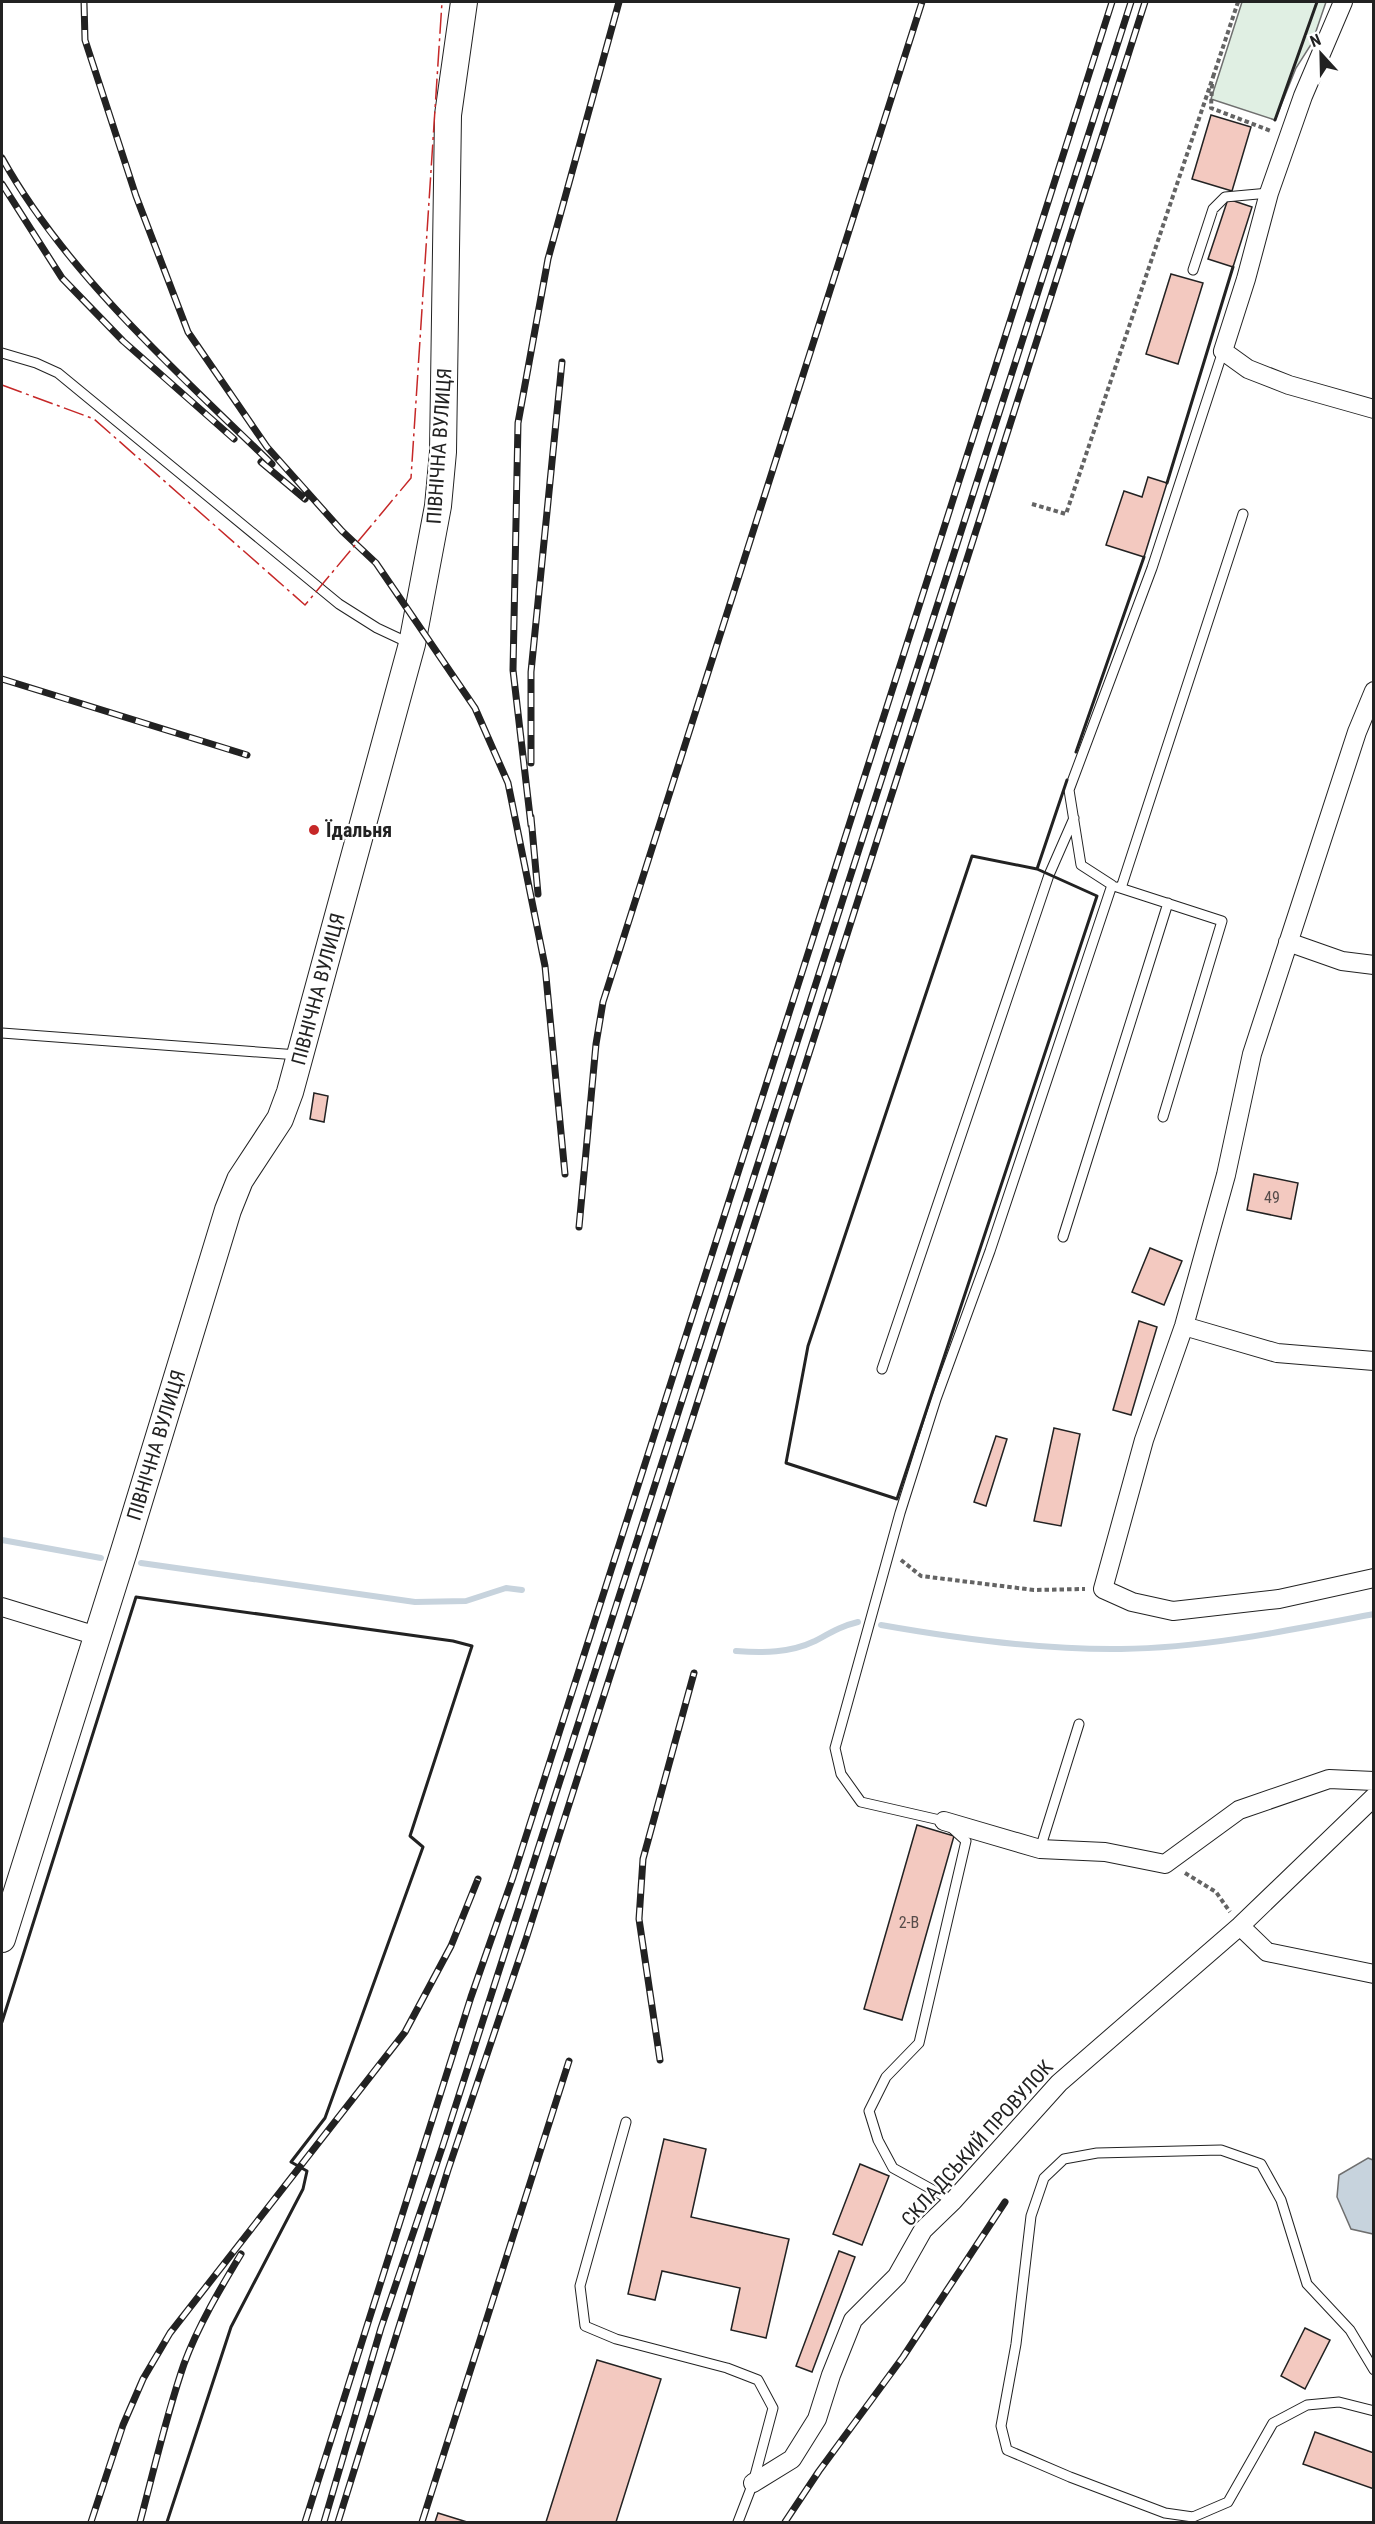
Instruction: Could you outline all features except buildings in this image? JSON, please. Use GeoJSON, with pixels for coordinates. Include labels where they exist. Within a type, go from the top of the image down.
{"type":"FeatureCollection","features":[{"type":"Feature","properties":{"kind":"street","name":"ПІВНІЧНА ВУЛИЦЯ"},"geometry":{"type":"LineString","coordinates":[[2,1939],[228,1210],[240,1180],[280,1119],[301,1056],[363,816],[412,644],[438,506],[443,452],[448,115],[464,2]]}},
{"type":"Feature","properties":{"kind":"street"},"geometry":{"type":"LineString","coordinates":[[1343,2],[1303,96],[1269,193],[1246,279],[1223,351],[1248,369],[1289,385],[1374,409]]}},
{"type":"Feature","properties":{"kind":"street"},"geometry":{"type":"LineString","coordinates":[[1374,690],[1357,732],[1252,1054],[1226,1175],[1184,1326],[1144,1440],[1103,1589],[1132,1602],[1173,1611],[1279,1599],[1374,1578]]}},
{"type":"Feature","properties":{"kind":"street"},"geometry":{"type":"LineString","coordinates":[[1288,942],[1342,961],[1374,964]]}},
{"type":"Feature","properties":{"kind":"street"},"geometry":{"type":"LineString","coordinates":[[1184,1326],[1277,1353],[1374,1361]]}},
{"type":"Feature","properties":{"kind":"street"},"geometry":{"type":"LineString","coordinates":[[2,1607],[97,1636]]}},
{"type":"Feature","properties":{"kind":"street"},"geometry":{"type":"LineString","coordinates":[[944,1821],[1040,1849],[1105,1852],[1165,1864],[1239,1810],[1329,1779],[1374,1781]]}},
{"type":"Feature","properties":{"kind":"street","name":"СКЛАДСЬКИЙ ПРОВУЛОК"},"geometry":{"type":"LineString","coordinates":[[753,2483],[792,2459],[817,2419],[831,2375],[853,2320],[897,2276],[923,2230],[953,2201],[1059,2083],[1240,1926],[1374,1797]]}},
{"type":"Feature","properties":{"kind":"street"},"geometry":{"type":"LineString","coordinates":[[1240,1926],[1267,1952],[1374,1974]]}},
{"type":"Feature","properties":{"kind":"lane"},"geometry":{"type":"LineString","coordinates":[[1193,270],[1214,209],[1225,197],[1269,193]]}},
{"type":"Feature","properties":{"kind":"lane"},"geometry":{"type":"LineString","coordinates":[[1163,1117],[1222,921],[1117,887],[1082,865],[1069,790],[1152,568],[1223,351]]}},
{"type":"Feature","properties":{"kind":"lane"},"geometry":{"type":"LineString","coordinates":[[2,353],[36,363],[58,373],[339,604],[377,628],[412,644]]}},
{"type":"Feature","properties":{"kind":"lane"},"geometry":{"type":"LineString","coordinates":[[953,2201],[893,2168],[878,2140],[869,2111],[886,2077],[918,2043],[966,1841],[944,1821],[861,1802],[841,1774],[835,1748],[889,1551],[936,1399],[1117,887],[1243,514]]}},
{"type":"Feature","properties":{"kind":"lane"},"geometry":{"type":"LineString","coordinates":[[882,1369],[1048,875],[1074,818]]}},
{"type":"Feature","properties":{"kind":"lane"},"geometry":{"type":"LineString","coordinates":[[1063,1237],[1168,903]]}},
{"type":"Feature","properties":{"kind":"lane"},"geometry":{"type":"LineString","coordinates":[[2,1033],[301,1056]]}},
{"type":"Feature","properties":{"kind":"lane"},"geometry":{"type":"LineString","coordinates":[[1040,1849],[1080,1724]]}},
{"type":"Feature","properties":{"kind":"lane"},"geometry":{"type":"LineString","coordinates":[[626,2121],[580,2286],[585,2326],[616,2339],[727,2368],[758,2380],[773,2408],[753,2483],[738,2523]]}},
{"type":"Feature","properties":{"kind":"lane"},"geometry":{"type":"LineString","coordinates":[[1374,2370],[1350,2330],[1307,2284],[1281,2200],[1261,2164],[1221,2150],[1097,2153],[1064,2159],[1044,2178],[1031,2216],[1016,2344],[1001,2426],[1007,2450],[1070,2477],[1165,2512],[1193,2517],[1228,2502],[1273,2423],[1307,2405],[1339,2402],[1374,2412]]}},
{"type":"Feature","properties":{"kind":"path"},"geometry":{"type":"LineString","coordinates":[[1032,504],[1066,514],[1238,2]]}},
{"type":"Feature","properties":{"kind":"path"},"geometry":{"type":"LineString","coordinates":[[1213,77],[1211,108],[1288,138]]}},
{"type":"Feature","properties":{"kind":"path"},"geometry":{"type":"LineString","coordinates":[[889,1551],[921,1576],[1034,1590],[1103,1589]]}},
{"type":"Feature","properties":{"kind":"path"},"geometry":{"type":"LineString","coordinates":[[1165,1864],[1194,1877],[1216,1892],[1240,1926]]}},
{"type":"Feature","properties":{"kind":"green space"},"geometry":{"type":"Polygon","coordinates":[[[1242,2],[1326,2],[1312,43],[1296,68],[1275,120],[1211,99],[1242,2]]]}},
{"type":"Feature","properties":{"kind":"shaded area"},"geometry":{"type":"Polygon","coordinates":[[[1368,2158],[1373,2160],[1373,2234],[1351,2229],[1337,2197],[1339,2175],[1368,2158]]]}},
{"type":"Feature","properties":{"kind":"waterway"},"geometry":{"type":"LineString","coordinates":[[2,1540],[101,1558]]}},
{"type":"Feature","properties":{"kind":"waterway"},"geometry":{"type":"LineString","coordinates":[[141,1563],[415,1602],[466,1601],[506,1588],[522,1590]]}},
{"type":"Feature","properties":{"kind":"waterway"},"geometry":{"type":"LineString","coordinates":[[881,1625],[1001,1643],[1061,1648],[1121,1649],[1216,1642],[1374,1614]]}},
{"type":"Feature","properties":{"kind":"waterway"},"geometry":{"type":"LineString","coordinates":[[736,1651],[766,1652],[796,1648],[858,1622]]}},
{"type":"Feature","properties":{"kind":"railway"},"geometry":{"type":"LineString","coordinates":[[84,2],[85,40],[136,196],[188,332],[267,447],[342,531],[376,563],[475,708],[508,783],[545,966],[565,1174]]}},
{"type":"Feature","properties":{"kind":"railway"},"geometry":{"type":"LineString","coordinates":[[531,825],[513,670],[518,423],[548,259],[619,2]]}},
{"type":"Feature","properties":{"kind":"railway"},"geometry":{"type":"LineString","coordinates":[[579,1227],[596,1044],[603,1002],[922,2]]}},
{"type":"Feature","properties":{"kind":"railway"},"geometry":{"type":"LineString","coordinates":[[305,2522],[471,1997],[513,1877],[1112,2]]}},
{"type":"Feature","properties":{"kind":"railway"},"geometry":{"type":"LineString","coordinates":[[324,2522],[381,2328],[443,2145],[1131,2]]}},
{"type":"Feature","properties":{"kind":"railway"},"geometry":{"type":"LineString","coordinates":[[338,2522],[448,2170],[527,1936],[1145,2]]}},
{"type":"Feature","properties":{"kind":"railway"},"geometry":{"type":"LineString","coordinates":[[2,158],[28,200],[91,281],[162,358],[272,464]]}},
{"type":"Feature","properties":{"kind":"railway"},"geometry":{"type":"LineString","coordinates":[[2,184],[62,278],[123,341],[234,439]]}},
{"type":"Feature","properties":{"kind":"railway"},"geometry":{"type":"LineString","coordinates":[[531,763],[531,672],[562,362]]}},
{"type":"Feature","properties":{"kind":"railway"},"geometry":{"type":"LineString","coordinates":[[261,462],[305,499]]}},
{"type":"Feature","properties":{"kind":"railway"},"geometry":{"type":"LineString","coordinates":[[2,679],[247,755]]}},
{"type":"Feature","properties":{"kind":"railway"},"geometry":{"type":"LineString","coordinates":[[531,817],[538,894]]}},
{"type":"Feature","properties":{"kind":"railway"},"geometry":{"type":"LineString","coordinates":[[660,2060],[639,1919],[643,1859],[694,1673]]}},
{"type":"Feature","properties":{"kind":"railway"},"geometry":{"type":"LineString","coordinates":[[91,2522],[123,2425],[143,2379],[170,2333],[405,2032],[451,1946],[478,1879]]}},
{"type":"Feature","properties":{"kind":"railway"},"geometry":{"type":"LineString","coordinates":[[422,2522],[569,2061]]}},
{"type":"Feature","properties":{"kind":"railway"},"geometry":{"type":"LineString","coordinates":[[785,2522],[819,2471],[903,2357],[1005,2202]]}},
{"type":"Feature","properties":{"kind":"railway"},"geometry":{"type":"LineString","coordinates":[[140,2522],[184,2364],[217,2294],[241,2254]]}},
{"type":"Feature","properties":{"kind":"wall"},"geometry":{"type":"LineString","coordinates":[[1275,120],[1317,2]]}},
{"type":"Feature","properties":{"kind":"wall"},"geometry":{"type":"LineString","coordinates":[[1167,483],[1233,267]]}},
{"type":"Feature","properties":{"kind":"wall"},"geometry":{"type":"LineString","coordinates":[[1076,752],[1144,557]]}},
{"type":"Feature","properties":{"kind":"wall"},"geometry":{"type":"LineString","coordinates":[[1037,869],[1097,896],[897,1499],[786,1463],[808,1346],[972,856],[1037,869],[1067,780]]}},
{"type":"Feature","properties":{"kind":"wall"},"geometry":{"type":"LineString","coordinates":[[2,2022],[136,1597],[453,1641],[472,1646],[410,1836],[423,1847],[325,2118],[291,2162],[307,2171],[303,2189],[231,2327],[167,2522]]}},
{"type":"Feature","properties":{"kind":"power"},"geometry":{"type":"LineString","coordinates":[[2,385],[94,419],[305,605],[411,478],[442,2]]}},
{"type":"Feature","properties":{"kind":"place","name":"Їдальня"},"geometry":{"type":"Point","coordinates":[314,830]}}]}
